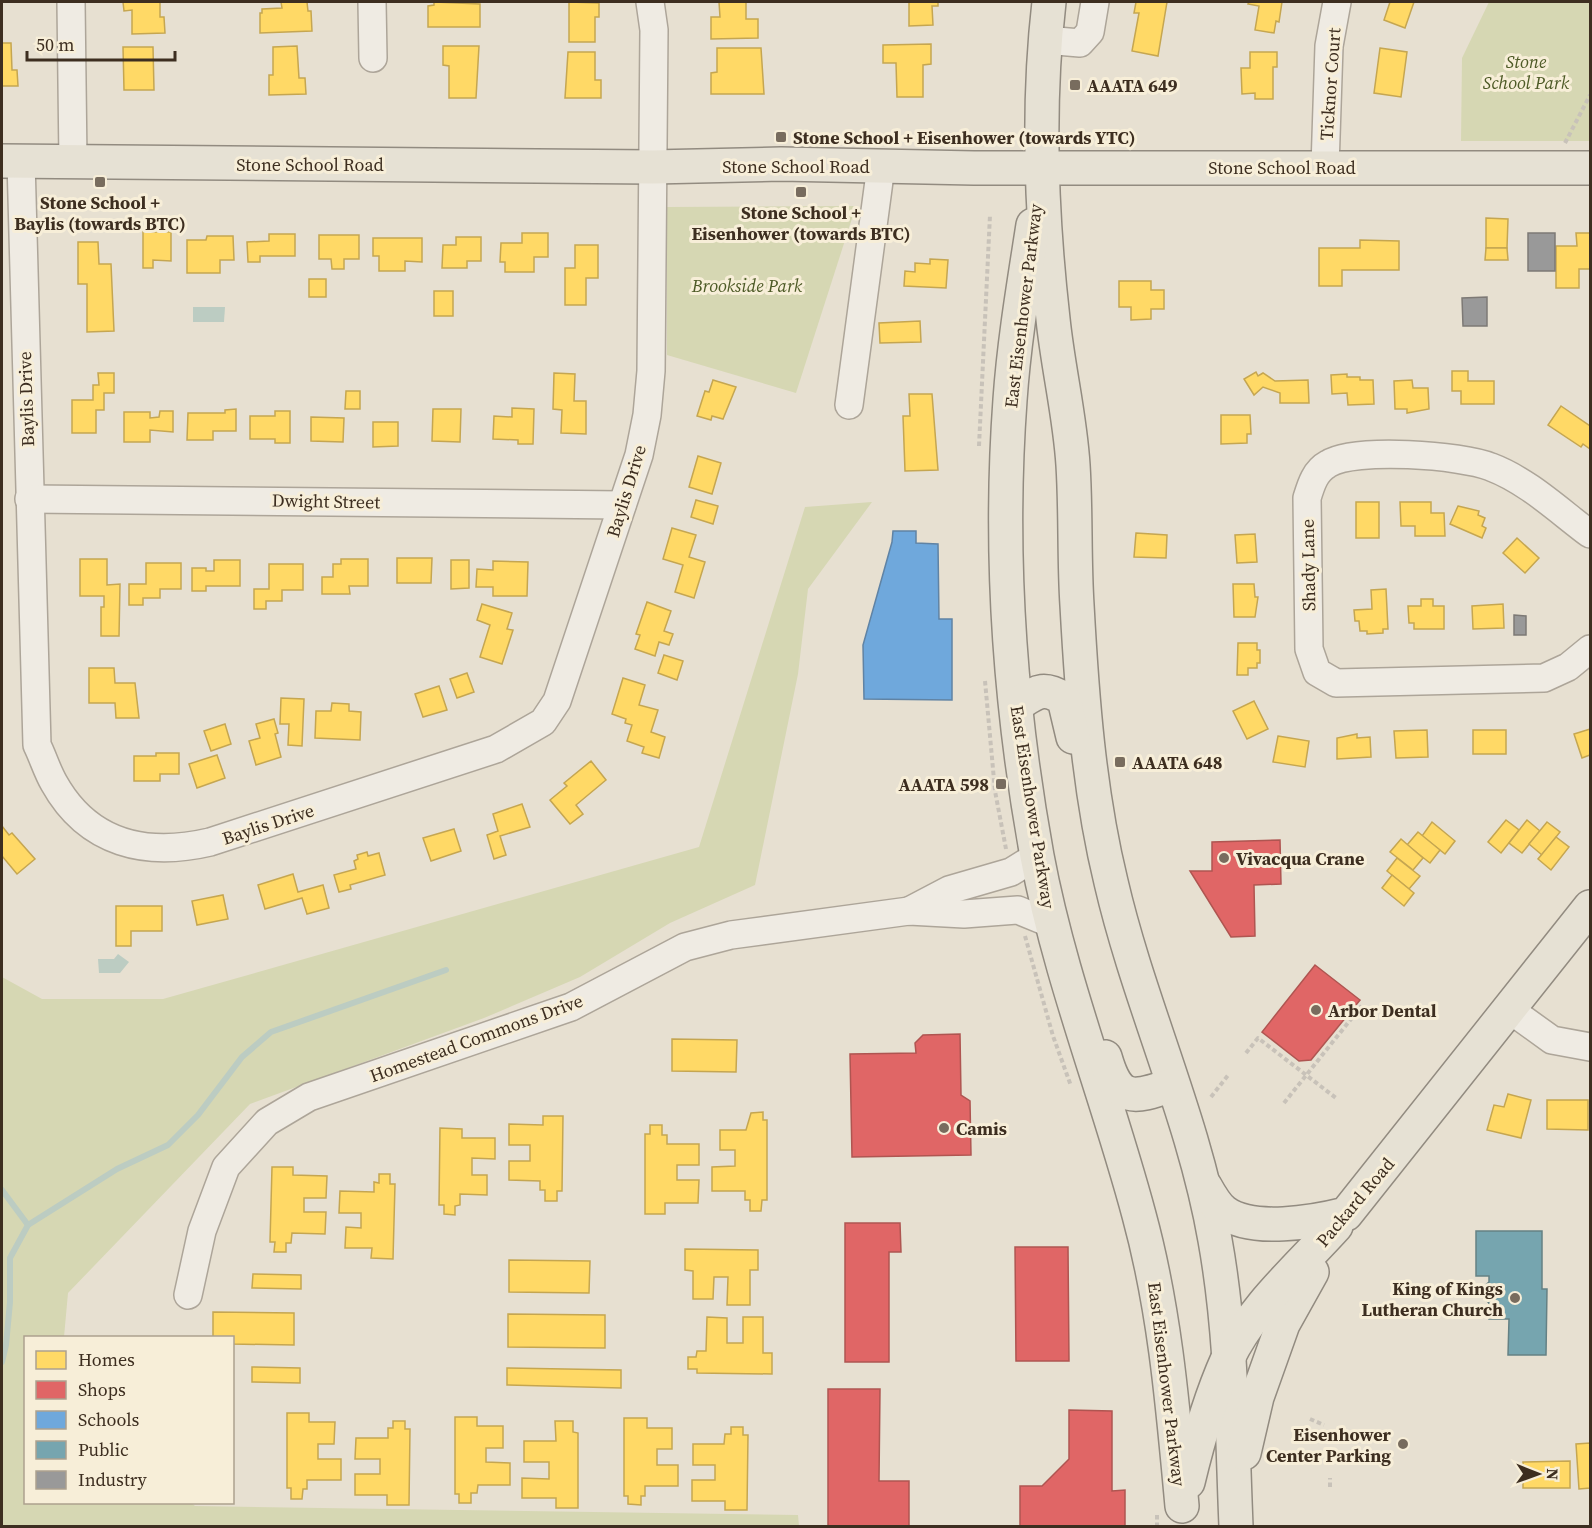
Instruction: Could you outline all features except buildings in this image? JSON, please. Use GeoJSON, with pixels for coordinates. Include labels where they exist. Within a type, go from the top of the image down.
{"type":"FeatureCollection","features":[{"type":"Feature","properties":{"kind":"main road","name":"East Eisenhower Parkway"},"geometry":{"type":"LineString","coordinates":[[1049,2],[1045,40],[1041,167],[1053,319],[1073,460],[1077,602],[1085,718],[1110,881],[1200,1179],[1215,1237],[1229,1357],[1235,1490]]}},
{"type":"Feature","properties":{"kind":"main road","name":"Stone School Road"},"geometry":{"type":"LineString","coordinates":[[11,161],[653,167],[1590,168]]}},
{"type":"Feature","properties":{"kind":"main road","name":"East Eisenhower Parkway"},"geometry":{"type":"LineString","coordinates":[[1041,167],[1016,334],[1010,401],[1006,502],[1009,619],[1016,705],[1022,856],[1052,924],[1073,1002],[1113,1123],[1145,1240],[1162,1319],[1182,1516]]}},
{"type":"Feature","properties":{"kind":"main road"},"geometry":{"type":"LineString","coordinates":[[1016,705],[1042,691],[1051,691],[1064,699],[1068,707],[1080,784],[1086,802],[1099,820]]}},
{"type":"Feature","properties":{"kind":"main road","name":"Packard Road"},"geometry":{"type":"LineString","coordinates":[[1182,1516],[1207,1410],[1229,1357],[1259,1311],[1341,1220],[1590,907]]}},
{"type":"Feature","properties":{"kind":"main road"},"geometry":{"type":"LineString","coordinates":[[1073,1002],[1095,1028],[1116,1086],[1126,1094],[1137,1095],[1172,1085]]}},
{"type":"Feature","properties":{"kind":"main road"},"geometry":{"type":"LineString","coordinates":[[1200,1179],[1221,1210],[1246,1221],[1341,1220]]}},
{"type":"Feature","properties":{"kind":"main road"},"geometry":{"type":"LineString","coordinates":[[1236,1527],[1235,1490],[1257,1396],[1283,1324],[1341,1220]]}},
{"type":"Feature","properties":{"kind":"street"},"geometry":{"type":"LineString","coordinates":[[71,2],[73,162]]}},
{"type":"Feature","properties":{"kind":"street"},"geometry":{"type":"LineString","coordinates":[[372,2],[373,58]]}},
{"type":"Feature","properties":{"kind":"street","name":"Baylis Drive"},"geometry":{"type":"LineString","coordinates":[[11,161],[29,499],[35,718],[38,745],[54,783],[70,806],[98,831],[121,842],[150,849],[179,849],[295,816],[496,749],[543,722],[557,701],[566,680],[643,435],[651,371],[654,30],[650,2]]}},
{"type":"Feature","properties":{"kind":"street"},"geometry":{"type":"LineString","coordinates":[[1045,40],[1080,43],[1090,32],[1095,2]]}},
{"type":"Feature","properties":{"kind":"street","name":"Ticknor Court"},"geometry":{"type":"LineString","coordinates":[[1325,167],[1329,46],[1337,2]]}},
{"type":"Feature","properties":{"kind":"street"},"geometry":{"type":"LineString","coordinates":[[849,405],[881,166]]}},
{"type":"Feature","properties":{"kind":"street","name":"Shady Lane"},"geometry":{"type":"LineString","coordinates":[[1590,534],[1513,477],[1463,458],[1353,455],[1328,464],[1312,480],[1307,498],[1308,649],[1317,672],[1336,683],[1544,678],[1568,667],[1590,649]]}},
{"type":"Feature","properties":{"kind":"street","name":"Dwight Street"},"geometry":{"type":"LineString","coordinates":[[29,499],[622,505]]}},
{"type":"Feature","properties":{"kind":"street","name":"Homestead Commons Drive"},"geometry":{"type":"LineString","coordinates":[[909,911],[949,890],[1011,872],[1022,856]]}},
{"type":"Feature","properties":{"kind":"street","name":"Homestead Commons Drive"},"geometry":{"type":"LineString","coordinates":[[188,1295],[202,1231],[226,1167],[267,1122],[309,1097],[571,1007],[685,947],[731,935],[909,911],[964,914],[1018,910],[1052,924]]}},
{"type":"Feature","properties":{"kind":"street"},"geometry":{"type":"LineString","coordinates":[[1509,1009],[1552,1040],[1590,1047]]}},
{"type":"Feature","properties":{"kind":"path"},"geometry":{"type":"LineString","coordinates":[[1563,146],[1590,95]]}},
{"type":"Feature","properties":{"kind":"path"},"geometry":{"type":"LineString","coordinates":[[989,741],[1022,856]]}},
{"type":"Feature","properties":{"kind":"path"},"geometry":{"type":"LineString","coordinates":[[1284,1103],[1347,1021],[1364,1004]]}},
{"type":"Feature","properties":{"kind":"path"},"geometry":{"type":"LineString","coordinates":[[1246,1053],[1258,1038],[1336,1098]]}},
{"type":"Feature","properties":{"kind":"path"},"geometry":{"type":"LineString","coordinates":[[1313,1058],[1317,1061]]}},
{"type":"Feature","properties":{"kind":"path"},"geometry":{"type":"LineString","coordinates":[[1292,1064],[1296,1059]]}},
{"type":"Feature","properties":{"kind":"path"},"geometry":{"type":"LineString","coordinates":[[1211,1097],[1229,1074]]}},
{"type":"Feature","properties":{"kind":"path"},"geometry":{"type":"LineString","coordinates":[[1310,1419],[1324,1425]]}},
{"type":"Feature","properties":{"kind":"path"},"geometry":{"type":"LineString","coordinates":[[1330,1478],[1330,1487]]}},
{"type":"Feature","properties":{"kind":"green space","name":"Stone School Park"},"geometry":{"type":"Polygon","coordinates":[[[1489,2],[1590,2],[1590,141],[1461,141],[1462,58],[1489,2]]]}},
{"type":"Feature","properties":{"kind":"green space","name":"Brookside Park"},"geometry":{"type":"Polygon","coordinates":[[[856,206],[796,393],[667,355],[667,207],[856,206]]]}},
{"type":"Feature","properties":{"kind":"green space"},"geometry":{"type":"Polygon","coordinates":[[[872,502],[808,589],[798,674],[755,885],[670,923],[580,977],[484,1018],[250,1104],[68,1293],[64,1336],[24,1336],[24,1504],[192,1504],[195,1506],[798,1515],[799,1526],[2,1526],[2,977],[42,999],[163,999],[699,847],[805,507],[872,502]]]}},
{"type":"Feature","properties":{"kind":"shaded area"},"geometry":{"type":"Polygon","coordinates":[[[193,307],[225,307],[224,322],[193,322],[193,307]]]}},
{"type":"Feature","properties":{"kind":"shaded area"},"geometry":{"type":"Polygon","coordinates":[[[118,954],[129,962],[120,973],[99,973],[98,959],[114,959],[118,954]]]}},
{"type":"Feature","properties":{"kind":"waterway"},"geometry":{"type":"LineString","coordinates":[[2,1362],[10,1302],[10,1258],[28,1225],[117,1169],[168,1145],[198,1115],[242,1057],[271,1032],[446,970]]}},
{"type":"Feature","properties":{"kind":"waterway"},"geometry":{"type":"LineString","coordinates":[[2,1190],[28,1225]]}},
{"type":"Feature","properties":{"kind":"place","name":"AAATA 649"},"geometry":{"type":"Point","coordinates":[1075,85]}},
{"type":"Feature","properties":{"kind":"place","name":"Stone School + Eisenhower (towards YTC)"},"geometry":{"type":"Point","coordinates":[781,137]}},
{"type":"Feature","properties":{"kind":"place","name":"Stone School + Baylis (towards BTC)"},"geometry":{"type":"Point","coordinates":[100,182]}},
{"type":"Feature","properties":{"kind":"place","name":"Stone School + Eisenhower (towards BTC)"},"geometry":{"type":"Point","coordinates":[801,192]}},
{"type":"Feature","properties":{"kind":"place","name":"AAATA 648"},"geometry":{"type":"Point","coordinates":[1120,762]}},
{"type":"Feature","properties":{"kind":"place","name":"AAATA 598"},"geometry":{"type":"Point","coordinates":[1001,784]}},
{"type":"Feature","properties":{"kind":"place","name":"Vivacqua Crane"},"geometry":{"type":"Point","coordinates":[1224,858]}},
{"type":"Feature","properties":{"kind":"place","name":"Arbor Dental"},"geometry":{"type":"Point","coordinates":[1316,1010]}},
{"type":"Feature","properties":{"kind":"place","name":"Camis"},"geometry":{"type":"Point","coordinates":[944,1128]}},
{"type":"Feature","properties":{"kind":"place","name":"King of Kings Lutheran Church"},"geometry":{"type":"Point","coordinates":[1515,1298]}},
{"type":"Feature","properties":{"kind":"place","name":"Eisenhower Center Parking"},"geometry":{"type":"Point","coordinates":[1403,1444]}}]}
